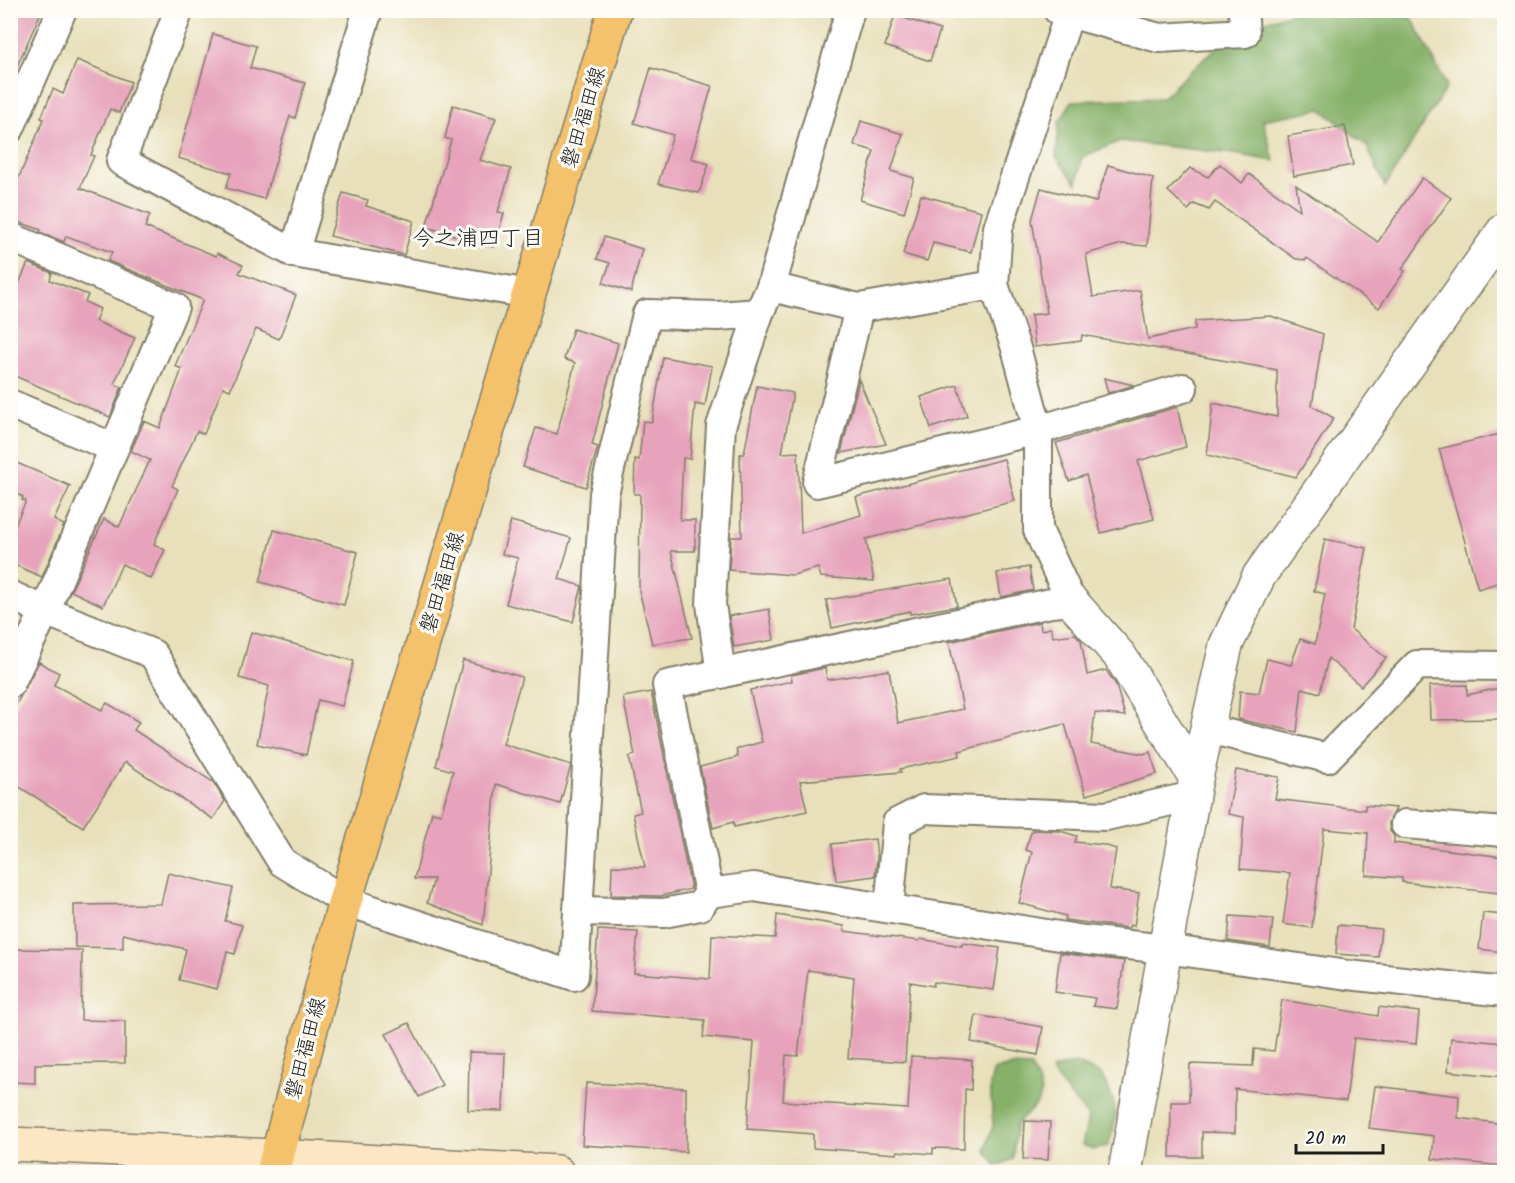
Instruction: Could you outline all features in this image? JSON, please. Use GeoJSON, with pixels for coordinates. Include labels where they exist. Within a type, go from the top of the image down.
{"type":"FeatureCollection","features":[{"type":"Feature","properties":{"kind":"main road","name":"磐田福田線"},"geometry":{"type":"LineString","coordinates":[[275,1164],[345,901],[615,10]]}},
{"type":"Feature","properties":{"kind":"main road"},"geometry":{"type":"LineString","coordinates":[[10,1143],[275,1164],[555,1172]]}},
{"type":"Feature","properties":{"kind":"street"},"geometry":{"type":"LineString","coordinates":[[10,128],[17,95],[62,10]]}},
{"type":"Feature","properties":{"kind":"street"},"geometry":{"type":"LineString","coordinates":[[179,10],[121,161],[294,253],[529,294]]}},
{"type":"Feature","properties":{"kind":"street"},"geometry":{"type":"LineString","coordinates":[[294,253],[368,10]]}},
{"type":"Feature","properties":{"kind":"street"},"geometry":{"type":"LineString","coordinates":[[721,674],[711,604],[721,426],[759,313],[771,287],[850,10]]}},
{"type":"Feature","properties":{"kind":"street"},"geometry":{"type":"LineString","coordinates":[[1194,787],[1120,656],[1071,602],[1038,530],[1038,430],[1016,348],[994,285],[998,228],[1064,12],[1159,38],[1245,33],[1243,10]]}},
{"type":"Feature","properties":{"kind":"street"},"geometry":{"type":"LineString","coordinates":[[1125,1173],[1194,787],[1226,645],[1259,576],[1504,230]]}},
{"type":"Feature","properties":{"kind":"street"},"geometry":{"type":"LineString","coordinates":[[10,237],[174,307],[45,611],[10,684]]}},
{"type":"Feature","properties":{"kind":"street"},"geometry":{"type":"LineString","coordinates":[[771,287],[859,308],[994,285]]}},
{"type":"Feature","properties":{"kind":"street"},"geometry":{"type":"LineString","coordinates":[[859,308],[817,483],[1038,430],[1183,388]]}},
{"type":"Feature","properties":{"kind":"street"},"geometry":{"type":"LineString","coordinates":[[10,595],[153,654],[282,862],[345,901],[574,976],[604,494],[647,314],[718,316],[759,313]]}},
{"type":"Feature","properties":{"kind":"street"},"geometry":{"type":"LineString","coordinates":[[10,404],[114,448]]}},
{"type":"Feature","properties":{"kind":"street"},"geometry":{"type":"LineString","coordinates":[[578,910],[664,913],[700,906],[709,893],[667,685],[1051,603],[1071,602]]}},
{"type":"Feature","properties":{"kind":"street"},"geometry":{"type":"LineString","coordinates":[[1208,729],[1327,758],[1417,665],[1504,666]]}},
{"type":"Feature","properties":{"kind":"street"},"geometry":{"type":"LineString","coordinates":[[889,909],[897,824],[924,809],[1106,816],[1194,787]]}},
{"type":"Feature","properties":{"kind":"street"},"geometry":{"type":"LineString","coordinates":[[1405,824],[1504,831]]}},
{"type":"Feature","properties":{"kind":"street"},"geometry":{"type":"LineString","coordinates":[[709,893],[754,887],[1084,940],[1348,975],[1504,992]]}},
{"type":"Feature","properties":{"kind":"green space"},"geometry":{"type":"Polygon","coordinates":[[[1302,11],[1375,11],[1412,18],[1447,86],[1385,187],[1367,146],[1321,109],[1263,120],[1274,161],[1120,141],[1082,157],[1077,184],[1056,157],[1059,122],[1072,101],[1162,98],[1207,56],[1236,34],[1259,23],[1302,11]]]}},
{"type":"Feature","properties":{"kind":"green space"},"geometry":{"type":"Polygon","coordinates":[[[1075,1063],[1101,1074],[1111,1094],[1115,1116],[1108,1146],[1093,1150],[1082,1145],[1088,1117],[1051,1070],[1075,1063]]]}},
{"type":"Feature","properties":{"kind":"green space"},"geometry":{"type":"Polygon","coordinates":[[[1012,1066],[1031,1067],[1037,1078],[1041,1094],[1036,1105],[1016,1125],[1013,1159],[996,1166],[985,1150],[993,1126],[990,1083],[994,1070],[1012,1066]]]}},
{"type":"Feature","properties":{"kind":"building"},"geometry":{"type":"Polygon","coordinates":[[[10,10],[42,10],[10,82],[10,10]]]}},
{"type":"Feature","properties":{"kind":"building"},"geometry":{"type":"Polygon","coordinates":[[[895,15],[940,30],[930,61],[885,46],[895,15]]]}},
{"type":"Feature","properties":{"kind":"building"},"geometry":{"type":"Polygon","coordinates":[[[213,34],[256,46],[250,68],[305,83],[295,118],[290,116],[264,199],[226,188],[231,173],[178,158],[213,34]]]}},
{"type":"Feature","properties":{"kind":"building"},"geometry":{"type":"Polygon","coordinates":[[[77,60],[131,82],[119,113],[110,109],[80,188],[150,215],[145,227],[216,256],[217,253],[243,265],[239,273],[296,295],[279,339],[256,329],[230,390],[223,387],[204,434],[197,431],[172,486],[178,489],[154,544],[165,550],[151,579],[122,564],[103,606],[71,591],[104,519],[119,527],[150,460],[131,451],[144,421],[160,428],[182,369],[175,366],[203,300],[108,261],[112,252],[66,236],[64,242],[40,232],[41,230],[10,219],[10,198],[44,119],[41,118],[53,89],[63,94],[77,60]]]}},
{"type":"Feature","properties":{"kind":"building"},"geometry":{"type":"Polygon","coordinates":[[[651,68],[712,86],[691,158],[709,164],[699,193],[658,184],[673,135],[634,123],[651,68]]]}},
{"type":"Feature","properties":{"kind":"building"},"geometry":{"type":"Polygon","coordinates":[[[453,105],[496,118],[480,160],[511,169],[498,212],[504,213],[494,247],[426,227],[451,140],[445,138],[453,105]]]}},
{"type":"Feature","properties":{"kind":"building"},"geometry":{"type":"Polygon","coordinates":[[[861,121],[903,134],[891,171],[914,178],[904,213],[860,200],[874,151],[854,145],[861,121]]]}},
{"type":"Feature","properties":{"kind":"building"},"geometry":{"type":"Polygon","coordinates":[[[1345,126],[1353,165],[1294,176],[1288,136],[1345,126]]]}},
{"type":"Feature","properties":{"kind":"building"},"geometry":{"type":"Polygon","coordinates":[[[1220,164],[1242,183],[1249,174],[1300,210],[1296,185],[1378,242],[1422,178],[1451,198],[1402,269],[1405,271],[1379,308],[1307,258],[1306,260],[1296,259],[1215,202],[1209,210],[1194,204],[1188,210],[1168,191],[1190,168],[1208,177],[1220,164]]]}},
{"type":"Feature","properties":{"kind":"building"},"geometry":{"type":"Polygon","coordinates":[[[1108,165],[1153,178],[1147,246],[1122,244],[1086,254],[1093,297],[1140,290],[1148,339],[1195,329],[1195,321],[1271,316],[1323,334],[1312,406],[1334,418],[1296,477],[1207,455],[1213,403],[1277,417],[1277,370],[1082,335],[1081,341],[1035,347],[1031,315],[1047,313],[1032,220],[1041,188],[1096,202],[1108,165]]]}},
{"type":"Feature","properties":{"kind":"building"},"geometry":{"type":"Polygon","coordinates":[[[343,193],[368,200],[366,206],[414,221],[404,255],[330,236],[343,193]]]}},
{"type":"Feature","properties":{"kind":"building"},"geometry":{"type":"Polygon","coordinates":[[[921,195],[981,211],[971,252],[933,243],[927,261],[903,254],[921,195]]]}},
{"type":"Feature","properties":{"kind":"building"},"geometry":{"type":"Polygon","coordinates":[[[604,237],[642,249],[631,292],[603,283],[610,263],[597,259],[604,237]]]}},
{"type":"Feature","properties":{"kind":"building"},"geometry":{"type":"Polygon","coordinates":[[[28,263],[52,273],[50,280],[88,295],[85,302],[100,309],[95,321],[135,338],[114,384],[122,387],[110,417],[10,374],[10,304],[28,263]]]}},
{"type":"Feature","properties":{"kind":"building"},"geometry":{"type":"Polygon","coordinates":[[[573,329],[618,343],[592,445],[598,447],[586,487],[523,467],[536,428],[557,434],[575,363],[564,359],[573,329]]]}},
{"type":"Feature","properties":{"kind":"building"},"geometry":{"type":"Polygon","coordinates":[[[663,357],[712,366],[705,406],[695,404],[690,459],[683,458],[680,520],[695,520],[695,551],[671,551],[692,638],[652,644],[639,590],[640,494],[634,494],[635,459],[639,460],[643,421],[652,422],[663,357]]]}},
{"type":"Feature","properties":{"kind":"building"},"geometry":{"type":"Polygon","coordinates":[[[1104,378],[1134,385],[1108,393],[1104,378]]]}},
{"type":"Feature","properties":{"kind":"building"},"geometry":{"type":"Polygon","coordinates":[[[859,380],[886,444],[841,453],[859,380]]]}},
{"type":"Feature","properties":{"kind":"building"},"geometry":{"type":"Polygon","coordinates":[[[957,385],[967,416],[931,428],[921,397],[957,385]]]}},
{"type":"Feature","properties":{"kind":"building"},"geometry":{"type":"Polygon","coordinates":[[[757,386],[793,393],[782,453],[798,452],[801,533],[861,515],[856,497],[1004,459],[1015,501],[866,539],[874,581],[821,577],[818,568],[793,575],[729,570],[731,537],[742,537],[740,454],[744,454],[757,386]]]}},
{"type":"Feature","properties":{"kind":"building"},"geometry":{"type":"Polygon","coordinates":[[[1177,407],[1186,447],[1138,461],[1154,519],[1101,533],[1086,475],[1069,481],[1056,443],[1177,407]]]}},
{"type":"Feature","properties":{"kind":"building"},"geometry":{"type":"Polygon","coordinates":[[[1504,433],[1504,581],[1478,589],[1439,449],[1504,433]]]}},
{"type":"Feature","properties":{"kind":"building"},"geometry":{"type":"Polygon","coordinates":[[[10,460],[70,486],[54,520],[64,525],[42,577],[10,563],[10,536],[26,501],[22,500],[23,497],[10,491],[10,460]]]}},
{"type":"Feature","properties":{"kind":"building"},"geometry":{"type":"Polygon","coordinates":[[[511,521],[571,538],[559,579],[582,586],[573,622],[506,604],[518,558],[502,554],[511,521]]]}},
{"type":"Feature","properties":{"kind":"building"},"geometry":{"type":"Polygon","coordinates":[[[274,530],[358,552],[344,605],[260,582],[274,530]]]}},
{"type":"Feature","properties":{"kind":"building"},"geometry":{"type":"Polygon","coordinates":[[[1325,539],[1367,548],[1351,629],[1386,658],[1361,686],[1328,658],[1320,693],[1302,688],[1297,732],[1238,719],[1240,691],[1259,693],[1267,659],[1291,665],[1300,639],[1315,644],[1325,594],[1314,591],[1325,539]]]}},
{"type":"Feature","properties":{"kind":"building"},"geometry":{"type":"Polygon","coordinates":[[[1029,567],[1033,590],[1001,597],[997,573],[1029,567]]]}},
{"type":"Feature","properties":{"kind":"building"},"geometry":{"type":"Polygon","coordinates":[[[952,579],[957,606],[910,614],[910,611],[832,628],[826,600],[952,579]]]}},
{"type":"Feature","properties":{"kind":"building"},"geometry":{"type":"Polygon","coordinates":[[[769,609],[774,640],[734,647],[729,616],[769,609]]]}},
{"type":"Feature","properties":{"kind":"building"},"geometry":{"type":"Polygon","coordinates":[[[1040,622],[1041,630],[1051,628],[1053,637],[1075,634],[1081,640],[1087,675],[1106,670],[1116,685],[1125,716],[1095,713],[1091,744],[1143,754],[1150,752],[1157,774],[1086,795],[1065,724],[959,751],[960,756],[900,769],[901,772],[800,781],[807,811],[734,827],[733,822],[713,828],[700,767],[738,757],[736,749],[762,742],[750,690],[792,681],[791,675],[825,668],[827,680],[889,670],[898,723],[963,709],[949,642],[1040,622]]]}},
{"type":"Feature","properties":{"kind":"building"},"geometry":{"type":"Polygon","coordinates":[[[251,632],[354,661],[342,706],[318,700],[306,755],[257,744],[269,686],[239,678],[251,632]]]}},
{"type":"Feature","properties":{"kind":"building"},"geometry":{"type":"Polygon","coordinates":[[[463,660],[522,677],[503,744],[571,765],[560,804],[496,784],[483,925],[427,903],[434,879],[414,879],[432,812],[441,814],[453,771],[436,766],[463,660]]]}},
{"type":"Feature","properties":{"kind":"building"},"geometry":{"type":"Polygon","coordinates":[[[39,662],[59,673],[54,685],[102,710],[107,703],[139,722],[134,730],[213,782],[225,801],[213,819],[125,762],[83,827],[10,781],[10,716],[39,662]]]}},
{"type":"Feature","properties":{"kind":"building"},"geometry":{"type":"Polygon","coordinates":[[[1467,685],[1467,695],[1504,687],[1504,719],[1430,720],[1429,686],[1467,685]]]}},
{"type":"Feature","properties":{"kind":"building"},"geometry":{"type":"Polygon","coordinates":[[[651,692],[691,889],[661,896],[611,895],[612,866],[645,867],[633,814],[641,812],[629,757],[635,755],[623,697],[651,692]]]}},
{"type":"Feature","properties":{"kind":"building"},"geometry":{"type":"Polygon","coordinates":[[[1236,770],[1279,777],[1275,799],[1365,810],[1365,805],[1396,808],[1389,823],[1394,843],[1503,857],[1499,893],[1402,882],[1402,878],[1366,875],[1368,833],[1324,829],[1312,928],[1283,924],[1290,873],[1240,869],[1244,817],[1228,814],[1236,770]]]}},
{"type":"Feature","properties":{"kind":"building"},"geometry":{"type":"Polygon","coordinates":[[[1032,830],[1060,831],[1077,836],[1075,842],[1104,845],[1116,849],[1110,889],[1139,893],[1134,926],[1130,925],[1129,928],[1065,920],[1066,916],[1019,903],[1032,852],[1025,850],[1032,830]]]}},
{"type":"Feature","properties":{"kind":"building"},"geometry":{"type":"Polygon","coordinates":[[[875,839],[877,858],[875,876],[836,881],[832,844],[875,839]]]}},
{"type":"Feature","properties":{"kind":"building"},"geometry":{"type":"Polygon","coordinates":[[[168,873],[233,888],[225,921],[242,925],[235,954],[227,952],[217,989],[179,980],[186,949],[123,934],[123,948],[75,947],[74,905],[161,904],[168,873]]]}},
{"type":"Feature","properties":{"kind":"building"},"geometry":{"type":"Polygon","coordinates":[[[1483,913],[1504,915],[1504,952],[1479,949],[1483,913]]]}},
{"type":"Feature","properties":{"kind":"building"},"geometry":{"type":"Polygon","coordinates":[[[777,915],[844,926],[844,931],[962,946],[962,943],[1000,948],[994,990],[934,982],[933,986],[910,982],[905,1062],[848,1058],[854,977],[808,970],[798,1056],[786,1055],[783,1101],[908,1109],[911,1056],[972,1060],[971,1090],[965,1089],[964,1149],[933,1148],[933,1154],[897,1151],[897,1154],[813,1148],[813,1134],[747,1129],[754,1042],[703,1037],[705,1020],[592,1011],[598,930],[638,932],[634,973],[710,979],[712,935],[775,938],[777,915]]]}},
{"type":"Feature","properties":{"kind":"building"},"geometry":{"type":"Polygon","coordinates":[[[1230,916],[1273,919],[1270,947],[1228,941],[1230,916]]]}},
{"type":"Feature","properties":{"kind":"building"},"geometry":{"type":"Polygon","coordinates":[[[1338,925],[1381,929],[1378,957],[1336,954],[1338,925]]]}},
{"type":"Feature","properties":{"kind":"building"},"geometry":{"type":"Polygon","coordinates":[[[10,949],[82,950],[81,1020],[125,1021],[125,1063],[35,1064],[35,1083],[10,1082],[10,949]]]}},
{"type":"Feature","properties":{"kind":"building"},"geometry":{"type":"Polygon","coordinates":[[[1060,953],[1124,961],[1117,1009],[1093,1006],[1095,998],[1055,992],[1060,953]]]}},
{"type":"Feature","properties":{"kind":"building"},"geometry":{"type":"Polygon","coordinates":[[[1282,1000],[1378,1016],[1379,1007],[1419,1012],[1416,1044],[1354,1038],[1346,1101],[1235,1089],[1235,1133],[1202,1132],[1202,1157],[1170,1157],[1171,1102],[1189,1102],[1190,1064],[1253,1066],[1254,1049],[1274,1051],[1282,1000]]]}},
{"type":"Feature","properties":{"kind":"building"},"geometry":{"type":"Polygon","coordinates":[[[976,1015],[1043,1027],[1038,1055],[971,1042],[976,1015]]]}},
{"type":"Feature","properties":{"kind":"building"},"geometry":{"type":"Polygon","coordinates":[[[409,1023],[442,1085],[419,1097],[386,1034],[409,1023]]]}},
{"type":"Feature","properties":{"kind":"building"},"geometry":{"type":"Polygon","coordinates":[[[1451,1038],[1504,1043],[1504,1077],[1448,1071],[1451,1038]]]}},
{"type":"Feature","properties":{"kind":"building"},"geometry":{"type":"Polygon","coordinates":[[[469,1052],[505,1053],[503,1111],[468,1110],[469,1052]]]}},
{"type":"Feature","properties":{"kind":"building"},"geometry":{"type":"Polygon","coordinates":[[[586,1083],[686,1088],[686,1152],[582,1145],[586,1083]]]}},
{"type":"Feature","properties":{"kind":"building"},"geometry":{"type":"Polygon","coordinates":[[[1375,1086],[1459,1096],[1458,1118],[1504,1124],[1504,1166],[1432,1159],[1434,1136],[1369,1128],[1375,1086]]]}},
{"type":"Feature","properties":{"kind":"building"},"geometry":{"type":"Polygon","coordinates":[[[1025,1121],[1050,1122],[1048,1160],[1023,1159],[1025,1121]]]}},
{"type":"Feature","properties":{"kind":"district","name":"今之浦四丁目"},"geometry":{"type":"Point","coordinates":[478,237]}}]}
